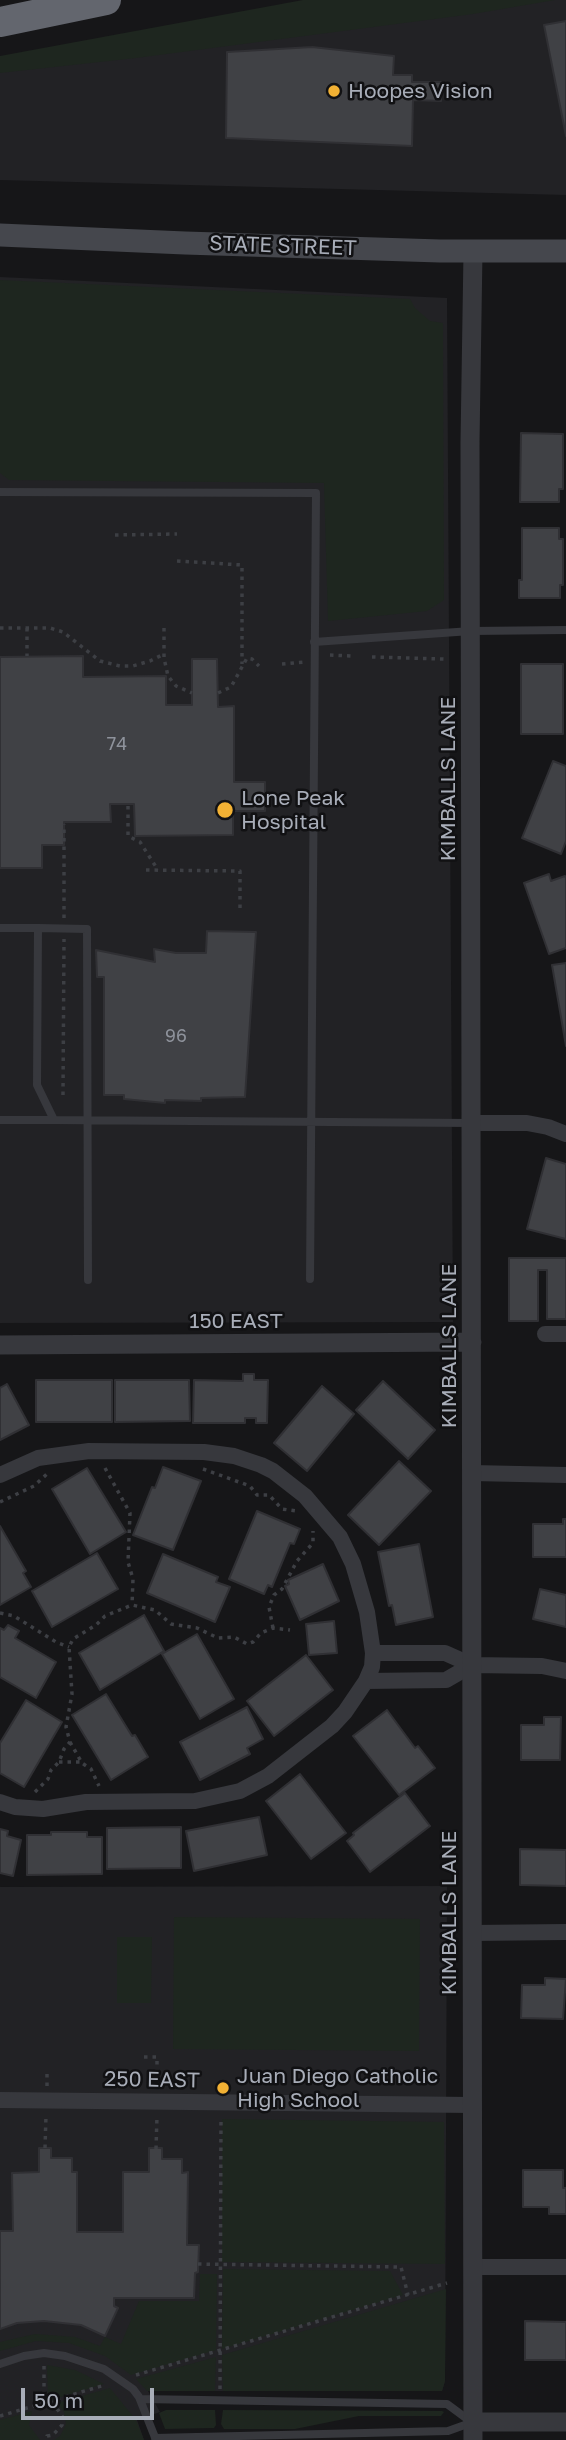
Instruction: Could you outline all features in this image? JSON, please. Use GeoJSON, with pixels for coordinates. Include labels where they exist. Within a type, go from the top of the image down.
{"type":"FeatureCollection","features":[{"type":"Feature","properties":{"kind":"highway"},"geometry":{"type":"LineString","coordinates":[[0,22],[106,0]]}},
{"type":"Feature","properties":{"kind":"main road","name":"STATE STREET"},"geometry":{"type":"LineString","coordinates":[[0,235],[185,243],[566,251]]}},
{"type":"Feature","properties":{"kind":"street","name":"KIMBALLS LANE"},"geometry":{"type":"LineString","coordinates":[[472,2431],[470,442],[473,251]]}},
{"type":"Feature","properties":{"kind":"street"},"geometry":{"type":"LineString","coordinates":[[471,1123],[527,1123],[566,1134]]}},
{"type":"Feature","properties":{"kind":"street"},"geometry":{"type":"LineString","coordinates":[[545,1334],[566,1335]]}},
{"type":"Feature","properties":{"kind":"street","name":"150 EAST"},"geometry":{"type":"LineString","coordinates":[[0,1345],[472,1342]]}},
{"type":"Feature","properties":{"kind":"street"},"geometry":{"type":"LineString","coordinates":[[0,1475],[38,1458],[89,1451],[204,1452],[234,1456],[273,1471],[305,1496],[341,1537],[353,1564],[367,1612],[370,1667],[345,1712],[268,1776],[240,1791],[195,1801],[86,1802],[43,1809],[15,1807],[0,1802]]}},
{"type":"Feature","properties":{"kind":"street"},"geometry":{"type":"LineString","coordinates":[[472,1473],[566,1475]]}},
{"type":"Feature","properties":{"kind":"street"},"geometry":{"type":"LineString","coordinates":[[370,1667],[445,1653],[472,1665],[542,1666],[566,1671]]}},
{"type":"Feature","properties":{"kind":"street"},"geometry":{"type":"LineString","coordinates":[[370,1667],[446,1680],[472,1665]]}},
{"type":"Feature","properties":{"kind":"street"},"geometry":{"type":"LineString","coordinates":[[472,1933],[566,1932]]}},
{"type":"Feature","properties":{"kind":"street","name":"250 EAST"},"geometry":{"type":"LineString","coordinates":[[0,2100],[472,2105]]}},
{"type":"Feature","properties":{"kind":"street"},"geometry":{"type":"LineString","coordinates":[[472,2266],[566,2267]]}},
{"type":"Feature","properties":{"kind":"street"},"geometry":{"type":"LineString","coordinates":[[472,2431],[566,2422]]}},
{"type":"Feature","properties":{"kind":"lane"},"geometry":{"type":"LineString","coordinates":[[0,492],[316,493],[310,1279]]}},
{"type":"Feature","properties":{"kind":"lane"},"geometry":{"type":"LineString","coordinates":[[314,642],[471,631],[566,630]]}},
{"type":"Feature","properties":{"kind":"lane"},"geometry":{"type":"LineString","coordinates":[[0,928],[87,929],[88,1280]]}},
{"type":"Feature","properties":{"kind":"lane"},"geometry":{"type":"LineString","coordinates":[[38,928],[37,1085],[54,1120]]}},
{"type":"Feature","properties":{"kind":"lane"},"geometry":{"type":"LineString","coordinates":[[0,1120],[471,1123]]}},
{"type":"Feature","properties":{"kind":"lane"},"geometry":{"type":"LineString","coordinates":[[0,2364],[44,2353],[65,2356],[104,2369],[133,2389],[140,2399],[156,2439],[472,2431]]}},
{"type":"Feature","properties":{"kind":"lane"},"geometry":{"type":"LineString","coordinates":[[140,2399],[447,2404],[472,2431]]}},
{"type":"Feature","properties":{"kind":"path"},"geometry":{"type":"LineString","coordinates":[[115,535],[177,534]]}},
{"type":"Feature","properties":{"kind":"path"},"geometry":{"type":"LineString","coordinates":[[177,561],[242,565],[242,664],[231,687],[218,693]]}},
{"type":"Feature","properties":{"kind":"path"},"geometry":{"type":"LineString","coordinates":[[0,628],[50,628],[63,632],[100,661],[120,666],[150,662],[164,654]]}},
{"type":"Feature","properties":{"kind":"path"},"geometry":{"type":"LineString","coordinates":[[27,628],[27,656]]}},
{"type":"Feature","properties":{"kind":"path"},"geometry":{"type":"LineString","coordinates":[[164,628],[167,676],[176,686],[192,693]]}},
{"type":"Feature","properties":{"kind":"path"},"geometry":{"type":"LineString","coordinates":[[330,655],[352,656]]}},
{"type":"Feature","properties":{"kind":"path"},"geometry":{"type":"LineString","coordinates":[[372,657],[444,659]]}},
{"type":"Feature","properties":{"kind":"path"},"geometry":{"type":"LineString","coordinates":[[242,664],[247,658],[259,666]]}},
{"type":"Feature","properties":{"kind":"path"},"geometry":{"type":"LineString","coordinates":[[282,664],[304,662]]}},
{"type":"Feature","properties":{"kind":"path"},"geometry":{"type":"LineString","coordinates":[[128,806],[128,836],[140,842],[158,870]]}},
{"type":"Feature","properties":{"kind":"path"},"geometry":{"type":"LineString","coordinates":[[63,1095],[64,824]]}},
{"type":"Feature","properties":{"kind":"path"},"geometry":{"type":"LineString","coordinates":[[146,870],[240,871],[240,908]]}},
{"type":"Feature","properties":{"kind":"path"},"geometry":{"type":"LineString","coordinates":[[96,1463],[106,1469],[130,1513],[128,1562],[134,1579],[132,1605]]}},
{"type":"Feature","properties":{"kind":"path"},"geometry":{"type":"LineString","coordinates":[[197,1464],[206,1472],[231,1477],[250,1486],[257,1495],[269,1495],[282,1509],[301,1513]]}},
{"type":"Feature","properties":{"kind":"path"},"geometry":{"type":"LineString","coordinates":[[0,1502],[34,1486],[51,1470]]}},
{"type":"Feature","properties":{"kind":"path"},"geometry":{"type":"LineString","coordinates":[[273,1628],[268,1607],[274,1595],[282,1589],[297,1561],[313,1543],[311,1525]]}},
{"type":"Feature","properties":{"kind":"path"},"geometry":{"type":"LineString","coordinates":[[104,1788],[97,1784],[90,1769],[82,1763],[70,1742],[66,1727],[72,1694],[69,1647],[73,1639],[105,1616],[132,1605],[155,1610],[171,1624],[197,1628],[218,1638],[234,1637],[247,1644],[273,1628],[290,1630]]}},
{"type":"Feature","properties":{"kind":"path"},"geometry":{"type":"LineString","coordinates":[[0,1613],[13,1616],[69,1647]]}},
{"type":"Feature","properties":{"kind":"path"},"geometry":{"type":"LineString","coordinates":[[30,1795],[48,1779],[70,1742]]}},
{"type":"Feature","properties":{"kind":"path"},"geometry":{"type":"LineString","coordinates":[[59,1762],[82,1763]]}},
{"type":"Feature","properties":{"kind":"path"},"geometry":{"type":"LineString","coordinates":[[220,2116],[220,2399]]}},
{"type":"Feature","properties":{"kind":"path"},"geometry":{"type":"LineString","coordinates":[[198,2264],[401,2266],[408,2295]]}},
{"type":"Feature","properties":{"kind":"path"},"geometry":{"type":"LineString","coordinates":[[0,2416],[447,2283]]}},
{"type":"Feature","properties":{"kind":"path"},"geometry":{"type":"LineString","coordinates":[[44,2353],[44,2403]]}},
{"type":"Feature","properties":{"kind":"path"},"geometry":{"type":"LineString","coordinates":[[44,2403],[58,2410],[62,2416],[62,2425],[53,2435],[47,2436],[47,2440]]}},
{"type":"Feature","properties":{"kind":"shaded area"},"geometry":{"type":"Polygon","coordinates":[[[303,0],[555,0],[473,14],[0,73],[0,56],[303,0]]]}},
{"type":"Feature","properties":{"kind":"shaded area"},"geometry":{"type":"Polygon","coordinates":[[[445,0],[566,0],[566,195],[0,180],[0,66],[445,0]]]}},
{"type":"Feature","properties":{"kind":"shaded area","name":"Lone Peak Hospital"},"geometry":{"type":"Polygon","coordinates":[[[0,277],[447,298],[453,1322],[0,1323],[0,277]]]}},
{"type":"Feature","properties":{"kind":"shaded area"},"geometry":{"type":"Polygon","coordinates":[[[0,280],[410,299],[415,308],[430,321],[443,323],[444,600],[427,611],[328,621],[324,483],[9,480],[0,473],[0,280]]]}},
{"type":"Feature","properties":{"kind":"shaded area","name":"Juan Diego Catholic High School"},"geometry":{"type":"Polygon","coordinates":[[[447,1886],[445,2381],[442,2391],[148,2391],[160,2412],[137,2420],[144,2440],[0,2440],[0,1887],[447,1886]]]}},
{"type":"Feature","properties":{"kind":"shaded area"},"geometry":{"type":"Polygon","coordinates":[[[174,1917],[420,1919],[419,2051],[173,2049],[174,1917]]]}},
{"type":"Feature","properties":{"kind":"shaded area"},"geometry":{"type":"Polygon","coordinates":[[[117,1937],[152,1937],[151,2003],[117,2003],[117,1937]]]}},
{"type":"Feature","properties":{"kind":"shaded area"},"geometry":{"type":"Polygon","coordinates":[[[222,2119],[444,2122],[445,2264],[222,2262],[222,2119]]]}},
{"type":"Feature","properties":{"kind":"shaded area"},"geometry":{"type":"Polygon","coordinates":[[[223,2269],[390,2271],[403,2295],[222,2349],[223,2269]]]}},
{"type":"Feature","properties":{"kind":"shaded area"},"geometry":{"type":"Polygon","coordinates":[[[200,2274],[217,2274],[216,2350],[131,2375],[105,2356],[69,2343],[36,2341],[0,2351],[0,2342],[35,2334],[75,2337],[100,2346],[105,2337],[121,2344],[139,2301],[199,2301],[200,2274]]]}},
{"type":"Feature","properties":{"kind":"shaded area"},"geometry":{"type":"Polygon","coordinates":[[[446,2289],[445,2381],[442,2391],[223,2391],[222,2355],[446,2289]]]}},
{"type":"Feature","properties":{"kind":"shaded area"},"geometry":{"type":"Polygon","coordinates":[[[216,2357],[215,2391],[147,2391],[136,2379],[216,2357]]]}},
{"type":"Feature","properties":{"kind":"shaded area"},"geometry":{"type":"Polygon","coordinates":[[[47,2365],[75,2370],[104,2384],[48,2401],[47,2365]]]}},
{"type":"Feature","properties":{"kind":"shaded area"},"geometry":{"type":"Polygon","coordinates":[[[110,2388],[136,2420],[144,2440],[54,2440],[60,2436],[66,2424],[64,2412],[57,2403],[110,2388]]]}},
{"type":"Feature","properties":{"kind":"shaded area"},"geometry":{"type":"Polygon","coordinates":[[[166,2410],[215,2410],[216,2425],[214,2428],[165,2429],[159,2413],[166,2410]]]}},
{"type":"Feature","properties":{"kind":"shaded area"},"geometry":{"type":"Polygon","coordinates":[[[223,2410],[444,2412],[441,2416],[359,2416],[295,2429],[224,2429],[221,2424],[223,2410]]]}},
{"type":"Feature","properties":{"kind":"shaded area"},"geometry":{"type":"Polygon","coordinates":[[[32,2411],[29,2425],[40,2440],[0,2440],[0,2420],[32,2411]]]}},
{"type":"Feature","properties":{"kind":"building"},"geometry":{"type":"Polygon","coordinates":[[[566,21],[566,136],[544,25],[566,21]]]}},
{"type":"Feature","properties":{"kind":"building","name":"Hoopes Vision"},"geometry":{"type":"Polygon","coordinates":[[[312,47],[394,56],[393,75],[412,75],[412,82],[441,82],[441,101],[413,100],[412,146],[226,138],[227,52],[312,47]]]}},
{"type":"Feature","properties":{"kind":"building"},"geometry":{"type":"Polygon","coordinates":[[[521,433],[563,434],[563,489],[559,489],[559,502],[520,502],[521,433]]]}},
{"type":"Feature","properties":{"kind":"building"},"geometry":{"type":"Polygon","coordinates":[[[522,528],[559,528],[559,539],[563,539],[563,585],[560,585],[560,598],[519,598],[519,580],[522,580],[522,528]]]}},
{"type":"Feature","properties":{"kind":"building"},"geometry":{"type":"Polygon","coordinates":[[[83,656],[83,677],[166,676],[166,705],[192,705],[192,659],[217,659],[218,707],[234,706],[234,782],[265,782],[265,811],[233,811],[233,835],[135,836],[134,804],[110,804],[111,822],[64,822],[64,845],[42,845],[42,868],[0,868],[0,657],[83,656]]]}},
{"type":"Feature","properties":{"kind":"building"},"geometry":{"type":"Polygon","coordinates":[[[521,664],[563,664],[563,734],[521,734],[521,664]]]}},
{"type":"Feature","properties":{"kind":"building"},"geometry":{"type":"Polygon","coordinates":[[[553,761],[566,766],[566,841],[561,854],[522,838],[553,761]]]}},
{"type":"Feature","properties":{"kind":"building"},"geometry":{"type":"Polygon","coordinates":[[[549,874],[551,881],[565,876],[566,878],[566,948],[549,954],[524,883],[549,874]]]}},
{"type":"Feature","properties":{"kind":"building"},"geometry":{"type":"Polygon","coordinates":[[[207,931],[256,932],[245,1097],[201,1098],[201,1101],[165,1100],[165,1103],[124,1099],[124,1095],[104,1095],[104,977],[97,977],[96,950],[155,962],[154,949],[176,953],[206,953],[207,931]]]}},
{"type":"Feature","properties":{"kind":"building"},"geometry":{"type":"Polygon","coordinates":[[[566,963],[566,1046],[552,965],[566,963]]]}},
{"type":"Feature","properties":{"kind":"building"},"geometry":{"type":"Polygon","coordinates":[[[546,1158],[566,1164],[566,1239],[527,1229],[546,1158]]]}},
{"type":"Feature","properties":{"kind":"building"},"geometry":{"type":"Polygon","coordinates":[[[509,1258],[566,1258],[566,1319],[547,1319],[547,1270],[538,1270],[538,1321],[509,1321],[509,1258]]]}},
{"type":"Feature","properties":{"kind":"building"},"geometry":{"type":"Polygon","coordinates":[[[243,1374],[254,1374],[254,1380],[268,1380],[267,1423],[256,1423],[256,1418],[245,1418],[245,1423],[193,1423],[194,1380],[243,1381],[243,1374]]]}},
{"type":"Feature","properties":{"kind":"building"},"geometry":{"type":"Polygon","coordinates":[[[36,1380],[112,1380],[112,1422],[36,1422],[36,1380]]]}},
{"type":"Feature","properties":{"kind":"building"},"geometry":{"type":"Polygon","coordinates":[[[115,1380],[189,1380],[190,1421],[115,1422],[115,1380]]]}},
{"type":"Feature","properties":{"kind":"building"},"geometry":{"type":"Polygon","coordinates":[[[383,1381],[435,1430],[408,1459],[356,1410],[383,1381]]]}},
{"type":"Feature","properties":{"kind":"building"},"geometry":{"type":"Polygon","coordinates":[[[7,1384],[29,1425],[0,1440],[0,1388],[7,1384]]]}},
{"type":"Feature","properties":{"kind":"building"},"geometry":{"type":"Polygon","coordinates":[[[322,1386],[354,1414],[307,1471],[274,1443],[322,1386]]]}},
{"type":"Feature","properties":{"kind":"building"},"geometry":{"type":"Polygon","coordinates":[[[399,1461],[431,1491],[379,1545],[348,1515],[399,1461]]]}},
{"type":"Feature","properties":{"kind":"building"},"geometry":{"type":"Polygon","coordinates":[[[163,1467],[201,1481],[173,1550],[133,1535],[163,1467]]]}},
{"type":"Feature","properties":{"kind":"building"},"geometry":{"type":"Polygon","coordinates":[[[87,1468],[126,1532],[90,1554],[52,1489],[87,1468]]]}},
{"type":"Feature","properties":{"kind":"building"},"geometry":{"type":"Polygon","coordinates":[[[257,1511],[300,1529],[294,1544],[290,1543],[272,1587],[268,1585],[264,1594],[229,1579],[257,1511]]]}},
{"type":"Feature","properties":{"kind":"building"},"geometry":{"type":"Polygon","coordinates":[[[563,1519],[566,1519],[566,1557],[533,1557],[533,1524],[563,1524],[563,1519]]]}},
{"type":"Feature","properties":{"kind":"building"},"geometry":{"type":"Polygon","coordinates":[[[0,1526],[26,1571],[23,1573],[31,1587],[0,1605],[0,1526]]]}},
{"type":"Feature","properties":{"kind":"building"},"geometry":{"type":"Polygon","coordinates":[[[419,1544],[433,1617],[396,1625],[392,1605],[389,1606],[378,1552],[419,1544]]]}},
{"type":"Feature","properties":{"kind":"building"},"geometry":{"type":"Polygon","coordinates":[[[97,1553],[118,1589],[52,1627],[32,1591],[97,1553]]]}},
{"type":"Feature","properties":{"kind":"building"},"geometry":{"type":"Polygon","coordinates":[[[163,1554],[218,1577],[216,1582],[230,1587],[215,1622],[147,1593],[163,1554]]]}},
{"type":"Feature","properties":{"kind":"building"},"geometry":{"type":"Polygon","coordinates":[[[323,1564],[339,1601],[300,1620],[285,1586],[289,1584],[288,1580],[323,1564]]]}},
{"type":"Feature","properties":{"kind":"building"},"geometry":{"type":"Polygon","coordinates":[[[540,1589],[566,1595],[566,1627],[533,1619],[540,1589]]]}},
{"type":"Feature","properties":{"kind":"building"},"geometry":{"type":"Polygon","coordinates":[[[144,1615],[164,1651],[100,1690],[79,1653],[144,1615]]]}},
{"type":"Feature","properties":{"kind":"building"},"geometry":{"type":"Polygon","coordinates":[[[334,1621],[337,1653],[309,1655],[306,1624],[334,1621]]]}},
{"type":"Feature","properties":{"kind":"building"},"geometry":{"type":"Polygon","coordinates":[[[8,1625],[19,1631],[15,1638],[56,1662],[36,1698],[0,1677],[0,1628],[4,1630],[8,1625]]]}},
{"type":"Feature","properties":{"kind":"building"},"geometry":{"type":"Polygon","coordinates":[[[197,1634],[234,1699],[200,1719],[162,1654],[197,1634]]]}},
{"type":"Feature","properties":{"kind":"building"},"geometry":{"type":"Polygon","coordinates":[[[306,1655],[333,1690],[274,1736],[247,1701],[306,1655]]]}},
{"type":"Feature","properties":{"kind":"building"},"geometry":{"type":"Polygon","coordinates":[[[106,1694],[148,1757],[111,1780],[72,1715],[106,1694]]]}},
{"type":"Feature","properties":{"kind":"building"},"geometry":{"type":"Polygon","coordinates":[[[26,1700],[62,1722],[24,1787],[0,1773],[0,1743],[26,1700]]]}},
{"type":"Feature","properties":{"kind":"building"},"geometry":{"type":"Polygon","coordinates":[[[247,1707],[263,1739],[247,1748],[250,1754],[200,1780],[180,1742],[247,1707]]]}},
{"type":"Feature","properties":{"kind":"building"},"geometry":{"type":"Polygon","coordinates":[[[387,1710],[415,1748],[418,1746],[435,1768],[399,1795],[353,1736],[387,1710]]]}},
{"type":"Feature","properties":{"kind":"building"},"geometry":{"type":"Polygon","coordinates":[[[544,1717],[561,1717],[560,1760],[521,1760],[521,1725],[544,1725],[544,1717]]]}},
{"type":"Feature","properties":{"kind":"building"},"geometry":{"type":"Polygon","coordinates":[[[300,1774],[346,1833],[311,1859],[266,1801],[300,1774]]]}},
{"type":"Feature","properties":{"kind":"building"},"geometry":{"type":"Polygon","coordinates":[[[405,1793],[430,1826],[370,1872],[347,1841],[353,1833],[405,1793]]]}},
{"type":"Feature","properties":{"kind":"building"},"geometry":{"type":"Polygon","coordinates":[[[259,1817],[267,1855],[194,1871],[186,1831],[259,1817]]]}},
{"type":"Feature","properties":{"kind":"building"},"geometry":{"type":"Polygon","coordinates":[[[181,1827],[181,1868],[107,1869],[107,1828],[181,1827]]]}},
{"type":"Feature","properties":{"kind":"building"},"geometry":{"type":"Polygon","coordinates":[[[0,1829],[8,1831],[7,1836],[21,1840],[13,1876],[0,1873],[0,1829]]]}},
{"type":"Feature","properties":{"kind":"building"},"geometry":{"type":"Polygon","coordinates":[[[51,1832],[87,1832],[87,1837],[102,1837],[102,1874],[27,1875],[27,1835],[51,1835],[51,1832]]]}},
{"type":"Feature","properties":{"kind":"building"},"geometry":{"type":"Polygon","coordinates":[[[520,1849],[566,1850],[566,1886],[520,1885],[520,1849]]]}},
{"type":"Feature","properties":{"kind":"building"},"geometry":{"type":"Polygon","coordinates":[[[545,1978],[566,1979],[563,2019],[521,2018],[522,1985],[545,1985],[545,1978]]]}},
{"type":"Feature","properties":{"kind":"building"},"geometry":{"type":"Polygon","coordinates":[[[39,2148],[51,2148],[51,2158],[72,2158],[72,2172],[77,2172],[77,2232],[123,2232],[123,2172],[149,2172],[149,2148],[162,2148],[162,2159],[182,2159],[182,2173],[188,2172],[187,2245],[199,2245],[194,2298],[114,2298],[114,2306],[118,2308],[105,2336],[81,2325],[44,2321],[17,2323],[0,2329],[0,2231],[13,2231],[12,2173],[39,2172],[39,2148]]]}},
{"type":"Feature","properties":{"kind":"building"},"geometry":{"type":"Polygon","coordinates":[[[523,2170],[563,2170],[566,2214],[549,2214],[549,2207],[523,2207],[523,2170]]]}},
{"type":"Feature","properties":{"kind":"building"},"geometry":{"type":"Polygon","coordinates":[[[525,2321],[566,2322],[566,2360],[525,2360],[525,2321]]]}},
{"type":"Feature","properties":{"kind":"place","name":"Hoopes Vision"},"geometry":{"type":"Point","coordinates":[334,91]}},
{"type":"Feature","properties":{"kind":"place","name":"Lone Peak Hospital"},"geometry":{"type":"Point","coordinates":[225,810]}},
{"type":"Feature","properties":{"kind":"place","name":"Juan Diego Catholic High School"},"geometry":{"type":"Point","coordinates":[223,2088]}}]}
